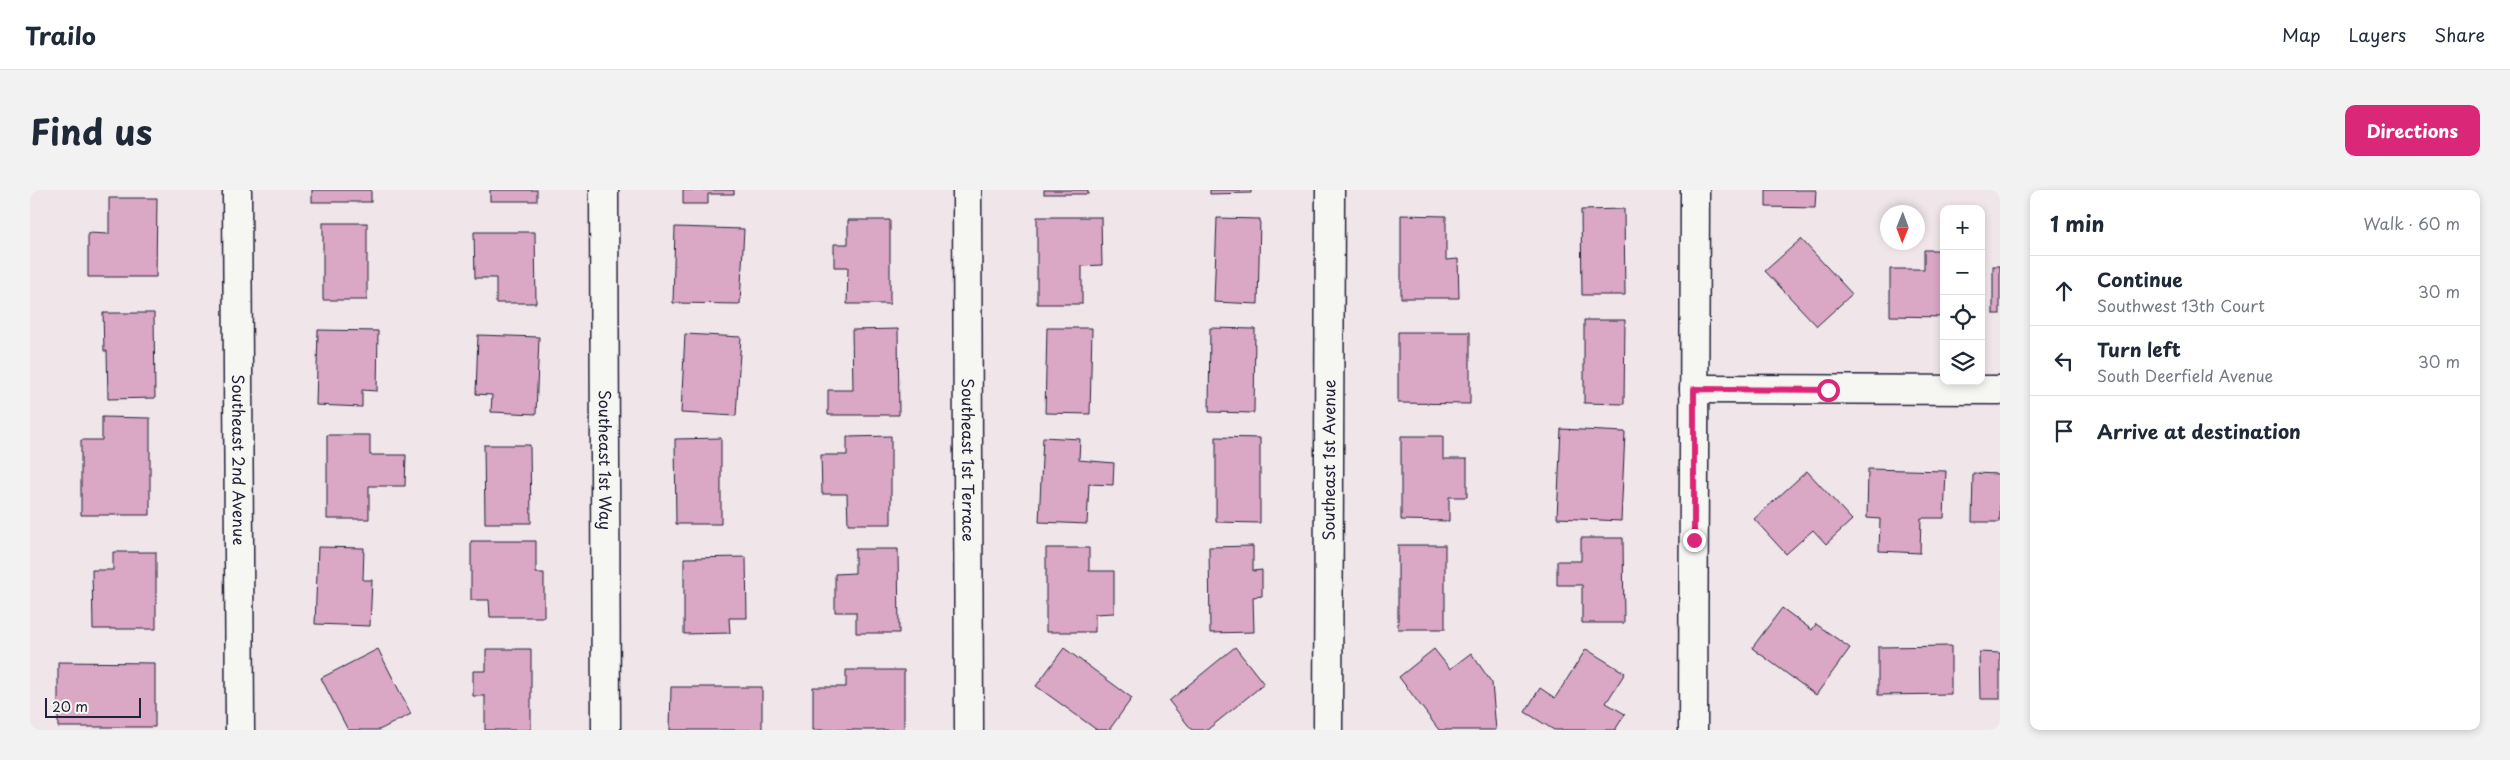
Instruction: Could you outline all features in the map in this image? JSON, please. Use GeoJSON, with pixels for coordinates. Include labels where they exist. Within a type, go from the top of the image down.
{"type":"FeatureCollection","features":[{"type":"Feature","properties":{"kind":"street","name":"Southeast 2nd Avenue"},"geometry":{"type":"LineString","coordinates":[[238,190],[240,730]]}},
{"type":"Feature","properties":{"kind":"street","name":"Southeast 1st Way"},"geometry":{"type":"LineString","coordinates":[[604,190],[606,730]]}},
{"type":"Feature","properties":{"kind":"street","name":"Southeast 1st Terrace"},"geometry":{"type":"LineString","coordinates":[[968,190],[969,730]]}},
{"type":"Feature","properties":{"kind":"street","name":"Southeast 1st Avenue"},"geometry":{"type":"LineString","coordinates":[[1328,730],[1330,190]]}},
{"type":"Feature","properties":{"kind":"street"},"geometry":{"type":"LineString","coordinates":[[1693,730],[1695,190]]}},
{"type":"Feature","properties":{"kind":"street"},"geometry":{"type":"LineString","coordinates":[[1694,389],[2000,390]]}},
{"type":"Feature","properties":{"kind":"building"},"geometry":{"type":"Polygon","coordinates":[[[312,190],[371,190],[371,202],[312,202],[312,190]]]}},
{"type":"Feature","properties":{"kind":"building"},"geometry":{"type":"Polygon","coordinates":[[[490,190],[537,190],[537,201],[490,201],[490,190]]]}},
{"type":"Feature","properties":{"kind":"building"},"geometry":{"type":"Polygon","coordinates":[[[683,190],[734,190],[734,194],[708,194],[708,204],[683,204],[683,190]]]}},
{"type":"Feature","properties":{"kind":"building"},"geometry":{"type":"Polygon","coordinates":[[[1044,190],[1088,190],[1088,194],[1044,194],[1044,190]]]}},
{"type":"Feature","properties":{"kind":"building"},"geometry":{"type":"Polygon","coordinates":[[[1210,190],[1251,190],[1251,193],[1210,194],[1210,190]]]}},
{"type":"Feature","properties":{"kind":"building"},"geometry":{"type":"Polygon","coordinates":[[[1766,190],[1816,190],[1815,208],[1766,207],[1766,190]]]}},
{"type":"Feature","properties":{"kind":"building"},"geometry":{"type":"Polygon","coordinates":[[[109,198],[157,198],[156,277],[88,277],[88,233],[109,234],[109,198]]]}},
{"type":"Feature","properties":{"kind":"building"},"geometry":{"type":"Polygon","coordinates":[[[1624,209],[1625,295],[1582,295],[1581,210],[1624,209]]]}},
{"type":"Feature","properties":{"kind":"building"},"geometry":{"type":"Polygon","coordinates":[[[1401,215],[1446,216],[1446,260],[1458,259],[1459,298],[1401,298],[1401,215]]]}},
{"type":"Feature","properties":{"kind":"building"},"geometry":{"type":"Polygon","coordinates":[[[1037,217],[1101,217],[1102,265],[1082,266],[1082,304],[1037,304],[1037,217]]]}},
{"type":"Feature","properties":{"kind":"building"},"geometry":{"type":"Polygon","coordinates":[[[1217,218],[1260,219],[1258,304],[1214,302],[1217,218]]]}},
{"type":"Feature","properties":{"kind":"building"},"geometry":{"type":"Polygon","coordinates":[[[848,220],[890,220],[890,304],[847,304],[848,267],[834,267],[834,244],[848,244],[848,220]]]}},
{"type":"Feature","properties":{"kind":"building"},"geometry":{"type":"Polygon","coordinates":[[[323,223],[367,223],[367,300],[323,300],[323,223]]]}},
{"type":"Feature","properties":{"kind":"building"},"geometry":{"type":"Polygon","coordinates":[[[675,227],[744,229],[740,304],[673,303],[675,227]]]}},
{"type":"Feature","properties":{"kind":"building"},"geometry":{"type":"Polygon","coordinates":[[[474,232],[535,232],[536,303],[496,303],[496,278],[475,278],[474,232]]]}},
{"type":"Feature","properties":{"kind":"building"},"geometry":{"type":"Polygon","coordinates":[[[1801,239],[1852,294],[1817,326],[1765,271],[1801,239]]]}},
{"type":"Feature","properties":{"kind":"building"},"geometry":{"type":"Polygon","coordinates":[[[1924,250],[1940,250],[1940,317],[1890,316],[1890,269],[1924,269],[1924,250]]]}},
{"type":"Feature","properties":{"kind":"building"},"geometry":{"type":"Polygon","coordinates":[[[1993,266],[2000,266],[2000,314],[1993,314],[1993,266]]]}},
{"type":"Feature","properties":{"kind":"building"},"geometry":{"type":"Polygon","coordinates":[[[103,313],[154,313],[155,398],[108,399],[107,351],[104,351],[103,313]]]}},
{"type":"Feature","properties":{"kind":"building"},"geometry":{"type":"Polygon","coordinates":[[[1584,320],[1625,320],[1624,404],[1584,403],[1584,320]]]}},
{"type":"Feature","properties":{"kind":"building"},"geometry":{"type":"Polygon","coordinates":[[[1047,328],[1092,328],[1090,414],[1045,413],[1047,328]]]}},
{"type":"Feature","properties":{"kind":"building"},"geometry":{"type":"Polygon","coordinates":[[[1210,328],[1255,329],[1254,413],[1209,412],[1210,328]]]}},
{"type":"Feature","properties":{"kind":"building"},"geometry":{"type":"Polygon","coordinates":[[[898,329],[899,415],[828,415],[828,390],[853,390],[852,330],[898,329]]]}},
{"type":"Feature","properties":{"kind":"building"},"geometry":{"type":"Polygon","coordinates":[[[318,330],[378,331],[377,391],[362,390],[362,407],[316,405],[318,330]]]}},
{"type":"Feature","properties":{"kind":"building"},"geometry":{"type":"Polygon","coordinates":[[[1398,332],[1470,332],[1470,404],[1398,403],[1398,332]]]}},
{"type":"Feature","properties":{"kind":"building"},"geometry":{"type":"Polygon","coordinates":[[[685,334],[741,337],[736,416],[681,413],[685,334]]]}},
{"type":"Feature","properties":{"kind":"building"},"geometry":{"type":"Polygon","coordinates":[[[478,335],[539,337],[536,414],[491,412],[492,395],[476,394],[478,335]]]}},
{"type":"Feature","properties":{"kind":"building"},"geometry":{"type":"Polygon","coordinates":[[[102,417],[150,418],[150,515],[81,515],[81,440],[102,440],[102,417]]]}},
{"type":"Feature","properties":{"kind":"building"},"geometry":{"type":"Polygon","coordinates":[[[1561,429],[1625,432],[1621,521],[1557,518],[1561,429]]]}},
{"type":"Feature","properties":{"kind":"building"},"geometry":{"type":"Polygon","coordinates":[[[327,435],[370,435],[370,455],[406,455],[405,486],[369,486],[369,519],[327,519],[327,435]]]}},
{"type":"Feature","properties":{"kind":"building"},"geometry":{"type":"Polygon","coordinates":[[[891,436],[891,524],[848,524],[847,494],[822,494],[821,455],[847,455],[847,437],[891,436]]]}},
{"type":"Feature","properties":{"kind":"building"},"geometry":{"type":"Polygon","coordinates":[[[1401,436],[1443,436],[1443,459],[1467,459],[1467,497],[1449,497],[1449,521],[1401,520],[1401,436]]]}},
{"type":"Feature","properties":{"kind":"building"},"geometry":{"type":"Polygon","coordinates":[[[1043,437],[1080,439],[1079,460],[1114,463],[1113,485],[1089,484],[1087,524],[1039,522],[1043,437]]]}},
{"type":"Feature","properties":{"kind":"building"},"geometry":{"type":"Polygon","coordinates":[[[1216,437],[1260,438],[1260,523],[1216,522],[1216,437]]]}},
{"type":"Feature","properties":{"kind":"building"},"geometry":{"type":"Polygon","coordinates":[[[721,438],[721,524],[676,524],[675,439],[721,438]]]}},
{"type":"Feature","properties":{"kind":"building"},"geometry":{"type":"Polygon","coordinates":[[[484,445],[530,445],[531,523],[485,523],[484,445]]]}},
{"type":"Feature","properties":{"kind":"building"},"geometry":{"type":"Polygon","coordinates":[[[1868,469],[1946,471],[1944,518],[1921,518],[1920,553],[1879,551],[1880,519],[1867,518],[1868,469]]]}},
{"type":"Feature","properties":{"kind":"building"},"geometry":{"type":"Polygon","coordinates":[[[1807,471],[1852,520],[1826,544],[1813,530],[1786,554],[1754,519],[1807,471]]]}},
{"type":"Feature","properties":{"kind":"building"},"geometry":{"type":"Polygon","coordinates":[[[1973,473],[2000,474],[2000,522],[1972,522],[1973,473]]]}},
{"type":"Feature","properties":{"kind":"building"},"geometry":{"type":"Polygon","coordinates":[[[1581,538],[1623,538],[1624,623],[1582,623],[1582,585],[1557,585],[1557,561],[1581,561],[1581,538]]]}},
{"type":"Feature","properties":{"kind":"building"},"geometry":{"type":"Polygon","coordinates":[[[471,541],[536,541],[536,573],[544,573],[544,617],[490,617],[489,600],[471,600],[471,541]]]}},
{"type":"Feature","properties":{"kind":"building"},"geometry":{"type":"Polygon","coordinates":[[[1398,545],[1445,545],[1445,629],[1398,629],[1398,545]]]}},
{"type":"Feature","properties":{"kind":"building"},"geometry":{"type":"Polygon","coordinates":[[[1253,546],[1253,571],[1262,570],[1262,596],[1253,597],[1254,632],[1210,633],[1209,547],[1253,546]]]}},
{"type":"Feature","properties":{"kind":"building"},"geometry":{"type":"Polygon","coordinates":[[[318,547],[364,548],[363,580],[372,580],[370,626],[315,624],[318,547]]]}},
{"type":"Feature","properties":{"kind":"building"},"geometry":{"type":"Polygon","coordinates":[[[1046,548],[1089,548],[1089,571],[1114,571],[1114,613],[1095,614],[1095,632],[1046,632],[1046,548]]]}},
{"type":"Feature","properties":{"kind":"building"},"geometry":{"type":"Polygon","coordinates":[[[855,549],[898,549],[899,633],[856,633],[856,612],[835,612],[835,574],[855,573],[855,549]]]}},
{"type":"Feature","properties":{"kind":"building"},"geometry":{"type":"Polygon","coordinates":[[[113,552],[156,552],[156,629],[93,629],[92,570],[113,570],[113,552]]]}},
{"type":"Feature","properties":{"kind":"building"},"geometry":{"type":"Polygon","coordinates":[[[746,557],[747,618],[729,618],[730,633],[684,634],[684,558],[746,557]]]}},
{"type":"Feature","properties":{"kind":"building"},"geometry":{"type":"Polygon","coordinates":[[[1782,608],[1812,630],[1816,624],[1850,648],[1816,695],[1752,648],[1782,608]]]}},
{"type":"Feature","properties":{"kind":"building"},"geometry":{"type":"Polygon","coordinates":[[[1951,646],[1951,694],[1878,695],[1878,647],[1951,646]]]}},
{"type":"Feature","properties":{"kind":"building"},"geometry":{"type":"Polygon","coordinates":[[[1235,647],[1264,684],[1207,730],[1192,730],[1169,701],[1235,647]]]}},
{"type":"Feature","properties":{"kind":"building"},"geometry":{"type":"Polygon","coordinates":[[[1064,648],[1132,698],[1109,730],[1097,730],[1036,686],[1064,648]]]}},
{"type":"Feature","properties":{"kind":"building"},"geometry":{"type":"Polygon","coordinates":[[[378,649],[411,714],[379,730],[348,730],[321,678],[378,649]]]}},
{"type":"Feature","properties":{"kind":"building"},"geometry":{"type":"Polygon","coordinates":[[[486,649],[531,649],[531,730],[485,730],[485,696],[473,696],[473,671],[486,671],[486,649]]]}},
{"type":"Feature","properties":{"kind":"building"},"geometry":{"type":"Polygon","coordinates":[[[1434,649],[1450,669],[1471,653],[1492,683],[1496,730],[1439,730],[1399,677],[1434,649]]]}},
{"type":"Feature","properties":{"kind":"building"},"geometry":{"type":"Polygon","coordinates":[[[1586,649],[1625,673],[1606,703],[1625,714],[1615,730],[1554,730],[1525,712],[1540,688],[1555,698],[1586,649]]]}},
{"type":"Feature","properties":{"kind":"building"},"geometry":{"type":"Polygon","coordinates":[[[1979,652],[2000,653],[2000,699],[1980,699],[1979,652]]]}},
{"type":"Feature","properties":{"kind":"building"},"geometry":{"type":"Polygon","coordinates":[[[58,662],[155,663],[155,727],[58,727],[58,662]]]}},
{"type":"Feature","properties":{"kind":"building"},"geometry":{"type":"Polygon","coordinates":[[[846,670],[904,670],[904,730],[813,730],[813,687],[846,687],[846,670]]]}},
{"type":"Feature","properties":{"kind":"building"},"geometry":{"type":"Polygon","coordinates":[[[671,687],[762,687],[762,730],[670,730],[671,687]]]}},
{"type":"Feature","properties":{"kind":"route"},"geometry":{"type":"LineString","coordinates":[[1694,540],[1694,389],[1828,390]]}}]}
